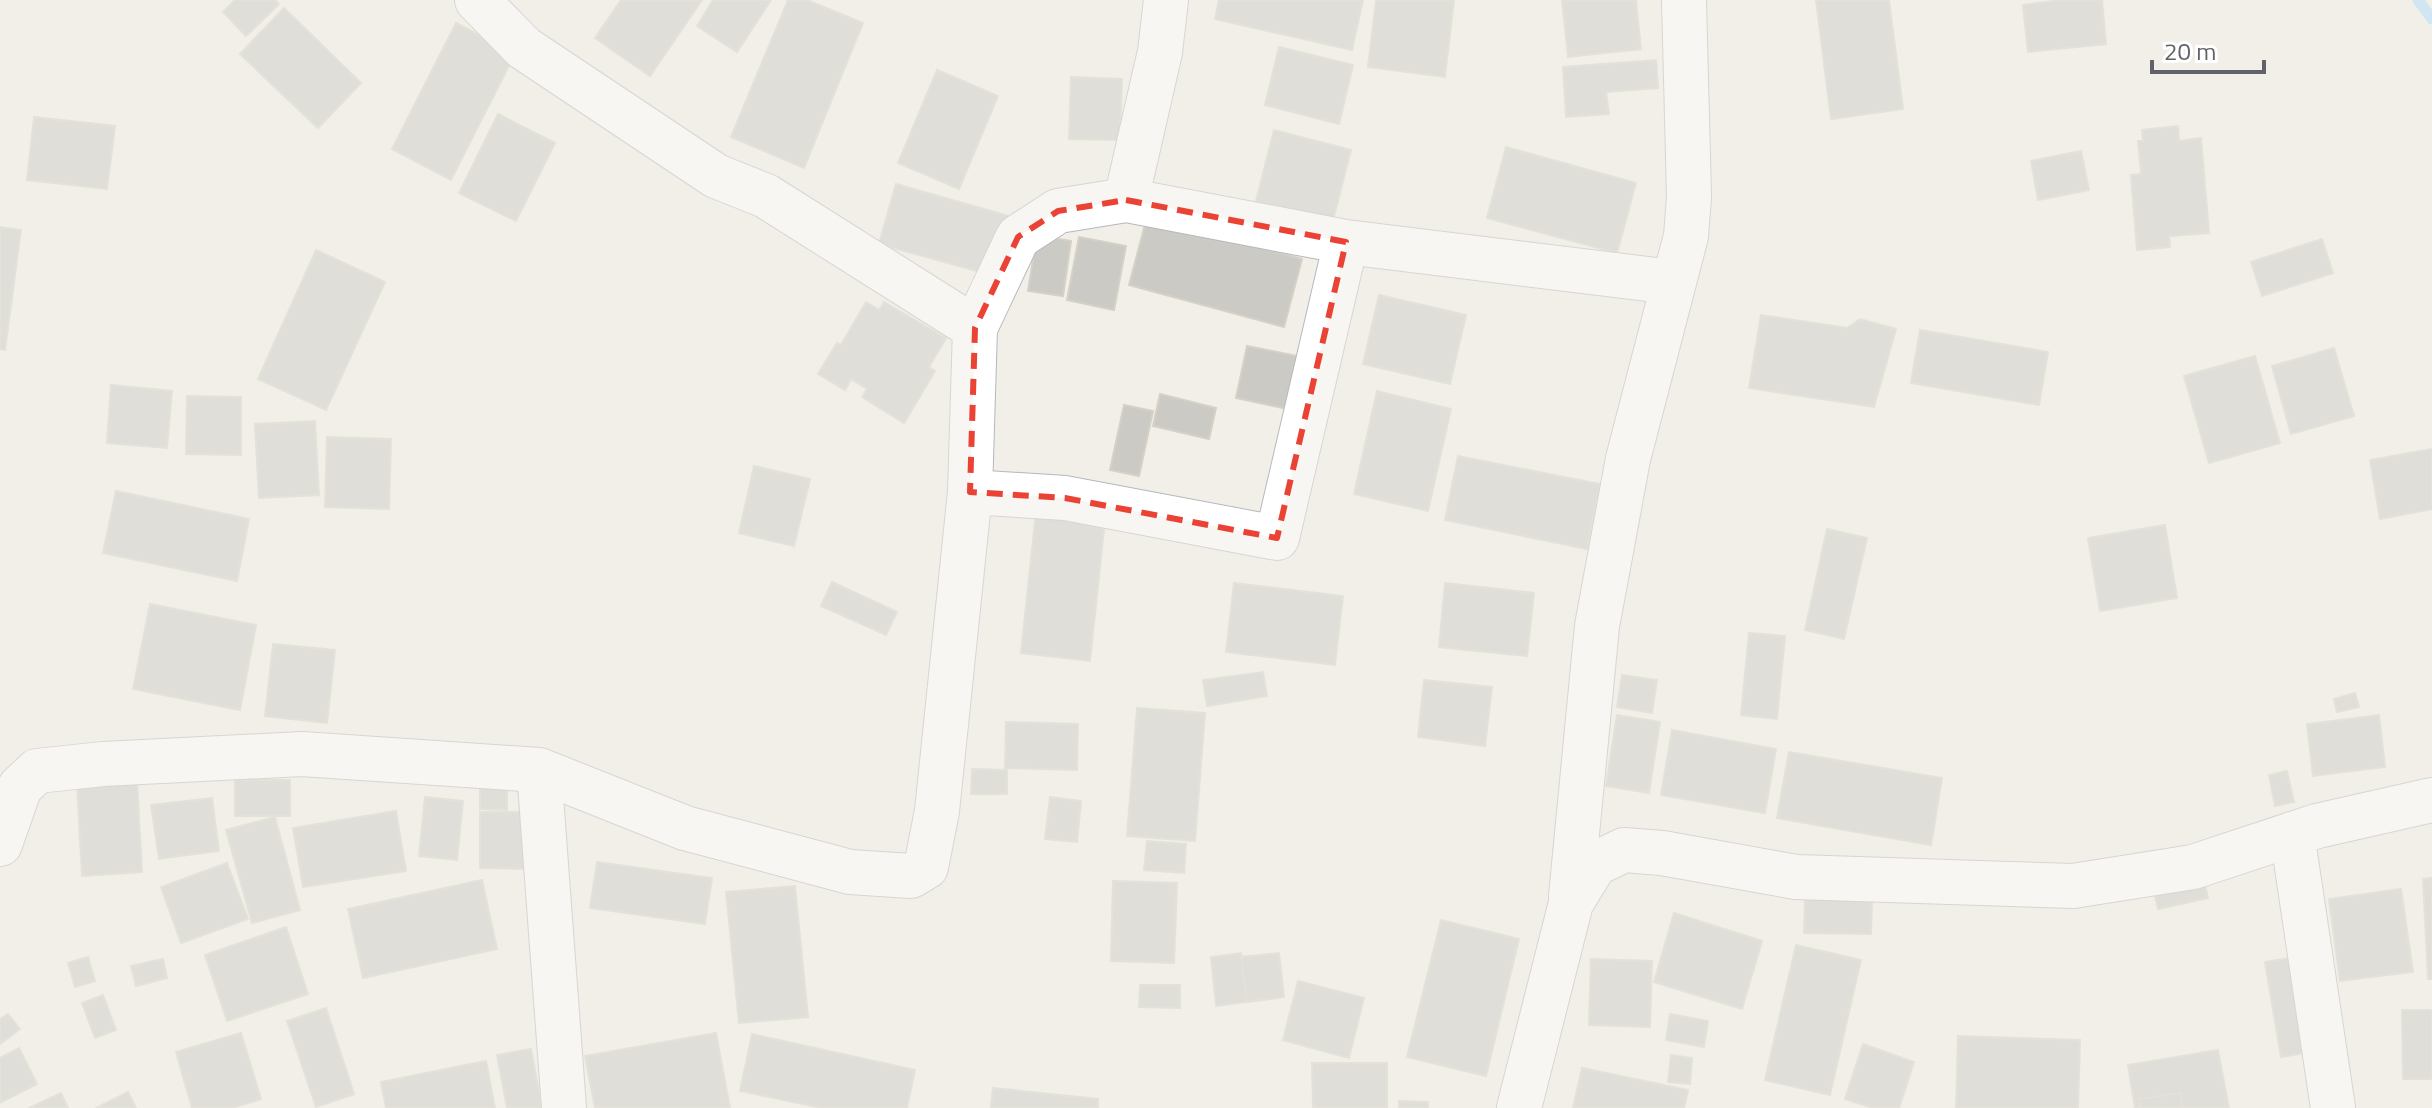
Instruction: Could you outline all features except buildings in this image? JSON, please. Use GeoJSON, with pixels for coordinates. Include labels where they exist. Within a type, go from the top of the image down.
{"type":"FeatureCollection","features":[{"type":"Feature","properties":{"kind":"street"},"geometry":{"type":"LineString","coordinates":[[477,0],[524,48],[716,176],[766,196],[975,328]]}},
{"type":"Feature","properties":{"kind":"street"},"geometry":{"type":"LineString","coordinates":[[1126,200],[1160,52],[1166,0]]}},
{"type":"Feature","properties":{"kind":"street"},"geometry":{"type":"LineString","coordinates":[[1519,1108],[1571,903],[1597,626],[1628,459],[1686,236],[1689,197],[1684,0]]}},
{"type":"Feature","properties":{"kind":"street"},"geometry":{"type":"LineString","coordinates":[[0,844],[20,787],[37,771],[103,764],[302,754],[539,770],[685,828],[850,872],[911,876],[926,867],[937,811],[970,492],[975,328],[1018,237],[1058,211],[1126,200],[1346,242],[1672,282]]}},
{"type":"Feature","properties":{"kind":"street"},"geometry":{"type":"LineString","coordinates":[[970,492],[1065,498],[1277,538],[1346,242]]}},
{"type":"Feature","properties":{"kind":"street"},"geometry":{"type":"LineString","coordinates":[[539,770],[564,1108]]}},
{"type":"Feature","properties":{"kind":"street"},"geometry":{"type":"LineString","coordinates":[[1571,903],[1595,864],[1624,850],[1662,853],[1796,877],[2073,886],[2193,867],[2292,834],[2432,800]]}},
{"type":"Feature","properties":{"kind":"street"},"geometry":{"type":"LineString","coordinates":[[2292,834],[2333,1108]]}},
{"type":"Feature","properties":{"kind":"highlighted area"},"geometry":{"type":"Polygon","coordinates":[[[1126,200],[1346,242],[1277,538],[1065,498],[970,492],[975,328],[1018,237],[1058,211],[1126,200]]]}},
{"type":"Feature","properties":{"kind":"waterway"},"geometry":{"type":"LineString","coordinates":[[2418,0],[2432,19]]}}]}
